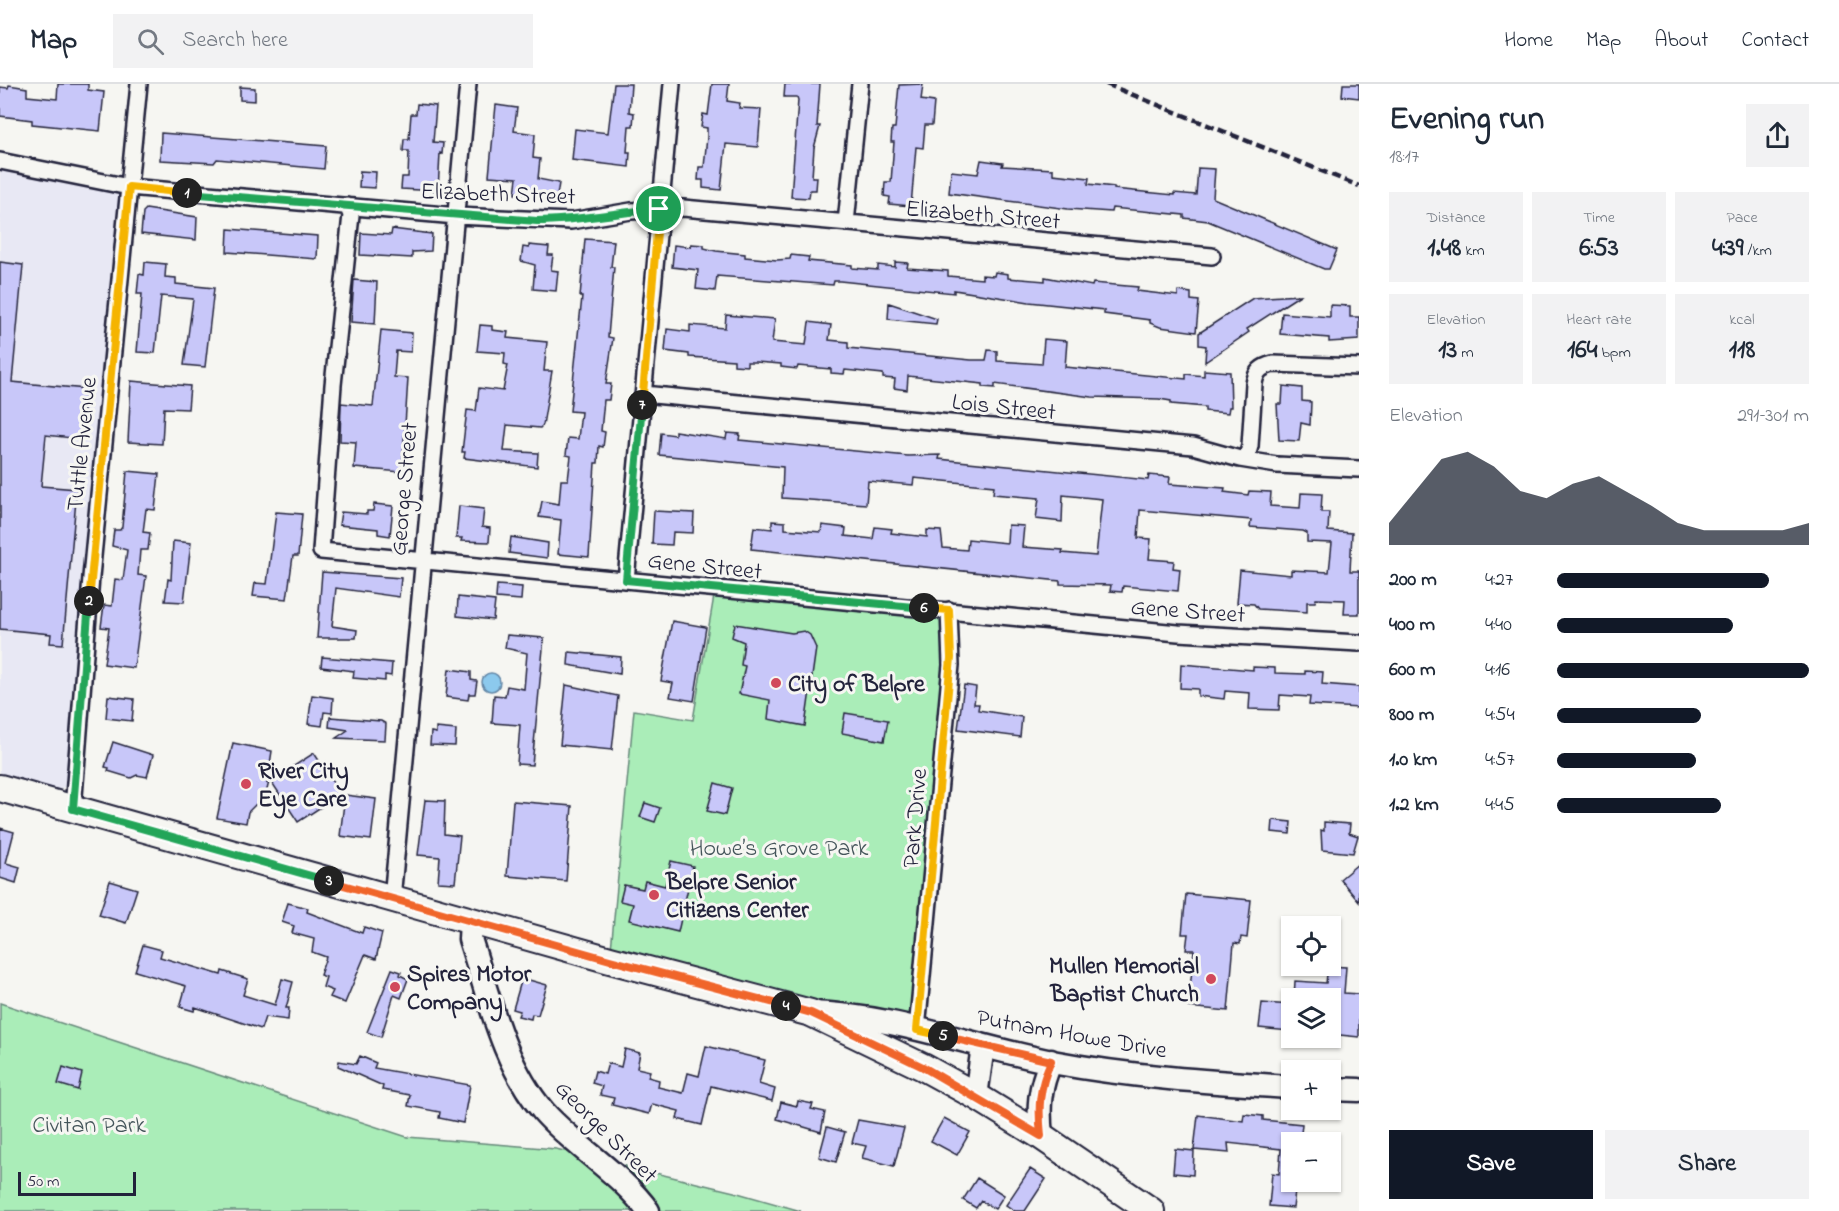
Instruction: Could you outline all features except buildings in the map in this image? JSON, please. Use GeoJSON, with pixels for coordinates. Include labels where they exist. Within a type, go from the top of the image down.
{"type":"FeatureCollection","features":[{"type":"Feature","properties":{"kind":"main road"},"geometry":{"type":"LineString","coordinates":[[0,788],[471,921],[811,1013],[923,1067],[976,1096],[1041,1136],[1151,1211]]}},
{"type":"Feature","properties":{"kind":"street","name":"Tuttle Avenue"},"geometry":{"type":"LineString","coordinates":[[73,809],[90,588],[139,84]]}},
{"type":"Feature","properties":{"kind":"street","name":"George Street"},"geometry":{"type":"LineString","coordinates":[[392,899],[468,84]]}},
{"type":"Feature","properties":{"kind":"street"},"geometry":{"type":"LineString","coordinates":[[626,580],[672,84]]}},
{"type":"Feature","properties":{"kind":"street"},"geometry":{"type":"LineString","coordinates":[[846,223],[860,84]]}},
{"type":"Feature","properties":{"kind":"street","name":"Elizabeth Street"},"geometry":{"type":"LineString","coordinates":[[0,161],[129,187],[456,216],[571,221],[631,211],[683,208],[1212,256]]}},
{"type":"Feature","properties":{"kind":"street","name":"Gene Street"},"geometry":{"type":"LineString","coordinates":[[347,206],[351,215],[333,385],[321,551],[1178,633],[1359,643]]}},
{"type":"Feature","properties":{"kind":"street"},"geometry":{"type":"LineString","coordinates":[[1246,460],[1250,446],[1254,384],[1256,375],[1264,366],[1273,364],[1359,367]]}},
{"type":"Feature","properties":{"kind":"street","name":"Lois Street"},"geometry":{"type":"LineString","coordinates":[[643,394],[1193,446],[1246,460],[1277,465],[1359,469]]}},
{"type":"Feature","properties":{"kind":"street","name":"Park Drive"},"geometry":{"type":"LineString","coordinates":[[917,1030],[951,665],[949,610]]}},
{"type":"Feature","properties":{"kind":"street","name":"George Street"},"geometry":{"type":"LineString","coordinates":[[471,921],[470,939],[512,1061],[525,1087],[567,1136],[648,1211]]}},
{"type":"Feature","properties":{"kind":"street","name":"Putnam Howe Drive"},"geometry":{"type":"LineString","coordinates":[[811,1013],[847,1014],[1051,1061],[1153,1078],[1281,1086]]}},
{"type":"Feature","properties":{"kind":"street"},"geometry":{"type":"LineString","coordinates":[[976,1096],[983,1046]]}},
{"type":"Feature","properties":{"kind":"street"},"geometry":{"type":"LineString","coordinates":[[1041,1136],[1038,1106],[1041,1083],[1051,1061]]}},
{"type":"Feature","properties":{"kind":"street"},"geometry":{"type":"LineString","coordinates":[[1341,1089],[1359,1090]]}},
{"type":"Feature","properties":{"kind":"shaded area"},"geometry":{"type":"Polygon","coordinates":[[[0,161],[129,187],[75,759],[66,786],[57,790],[0,774],[0,161]]]}},
{"type":"Feature","properties":{"kind":"green space","name":"Howe’s Grove Park"},"geometry":{"type":"Polygon","coordinates":[[[715,590],[949,610],[917,1030],[610,960],[634,710],[693,720],[715,590]]]}},
{"type":"Feature","properties":{"kind":"green space","name":"Civitan Park"},"geometry":{"type":"Polygon","coordinates":[[[0,1003],[407,1137],[556,1149],[734,1192],[801,1211],[0,1211],[0,1003]]]}},
{"type":"Feature","properties":{"kind":"water"},"geometry":{"type":"Polygon","coordinates":[[[491,673],[497,676],[500,682],[497,688],[491,691],[485,688],[482,682],[485,676],[491,673]]]}},
{"type":"Feature","properties":{"kind":"railway"},"geometry":{"type":"LineString","coordinates":[[1106,84],[1359,186]]}},
{"type":"Feature","properties":{"kind":"place","name":"City of Belpre"},"geometry":{"type":"Point","coordinates":[776,683]}},
{"type":"Feature","properties":{"kind":"place","name":"River City Eye Care"},"geometry":{"type":"Point","coordinates":[246,784]}},
{"type":"Feature","properties":{"kind":"place","name":"Belpre Senior Citizens Center"},"geometry":{"type":"Point","coordinates":[654,895]}},
{"type":"Feature","properties":{"kind":"place","name":"Mullen Memorial Baptist Church"},"geometry":{"type":"Point","coordinates":[1211,979]}},
{"type":"Feature","properties":{"kind":"place","name":"Spires Motor Company"},"geometry":{"type":"Point","coordinates":[395,987]}},
{"type":"Feature","properties":{"kind":"route"},"geometry":{"type":"LineString","coordinates":[[129,187],[537,221],[571,221],[631,211],[659,209],[626,580],[714,590],[949,610],[951,665],[917,1030],[1051,1061],[1041,1083],[1038,1106],[1041,1136],[923,1067],[811,1013],[610,960],[73,809],[86,632],[129,187]]}}]}
